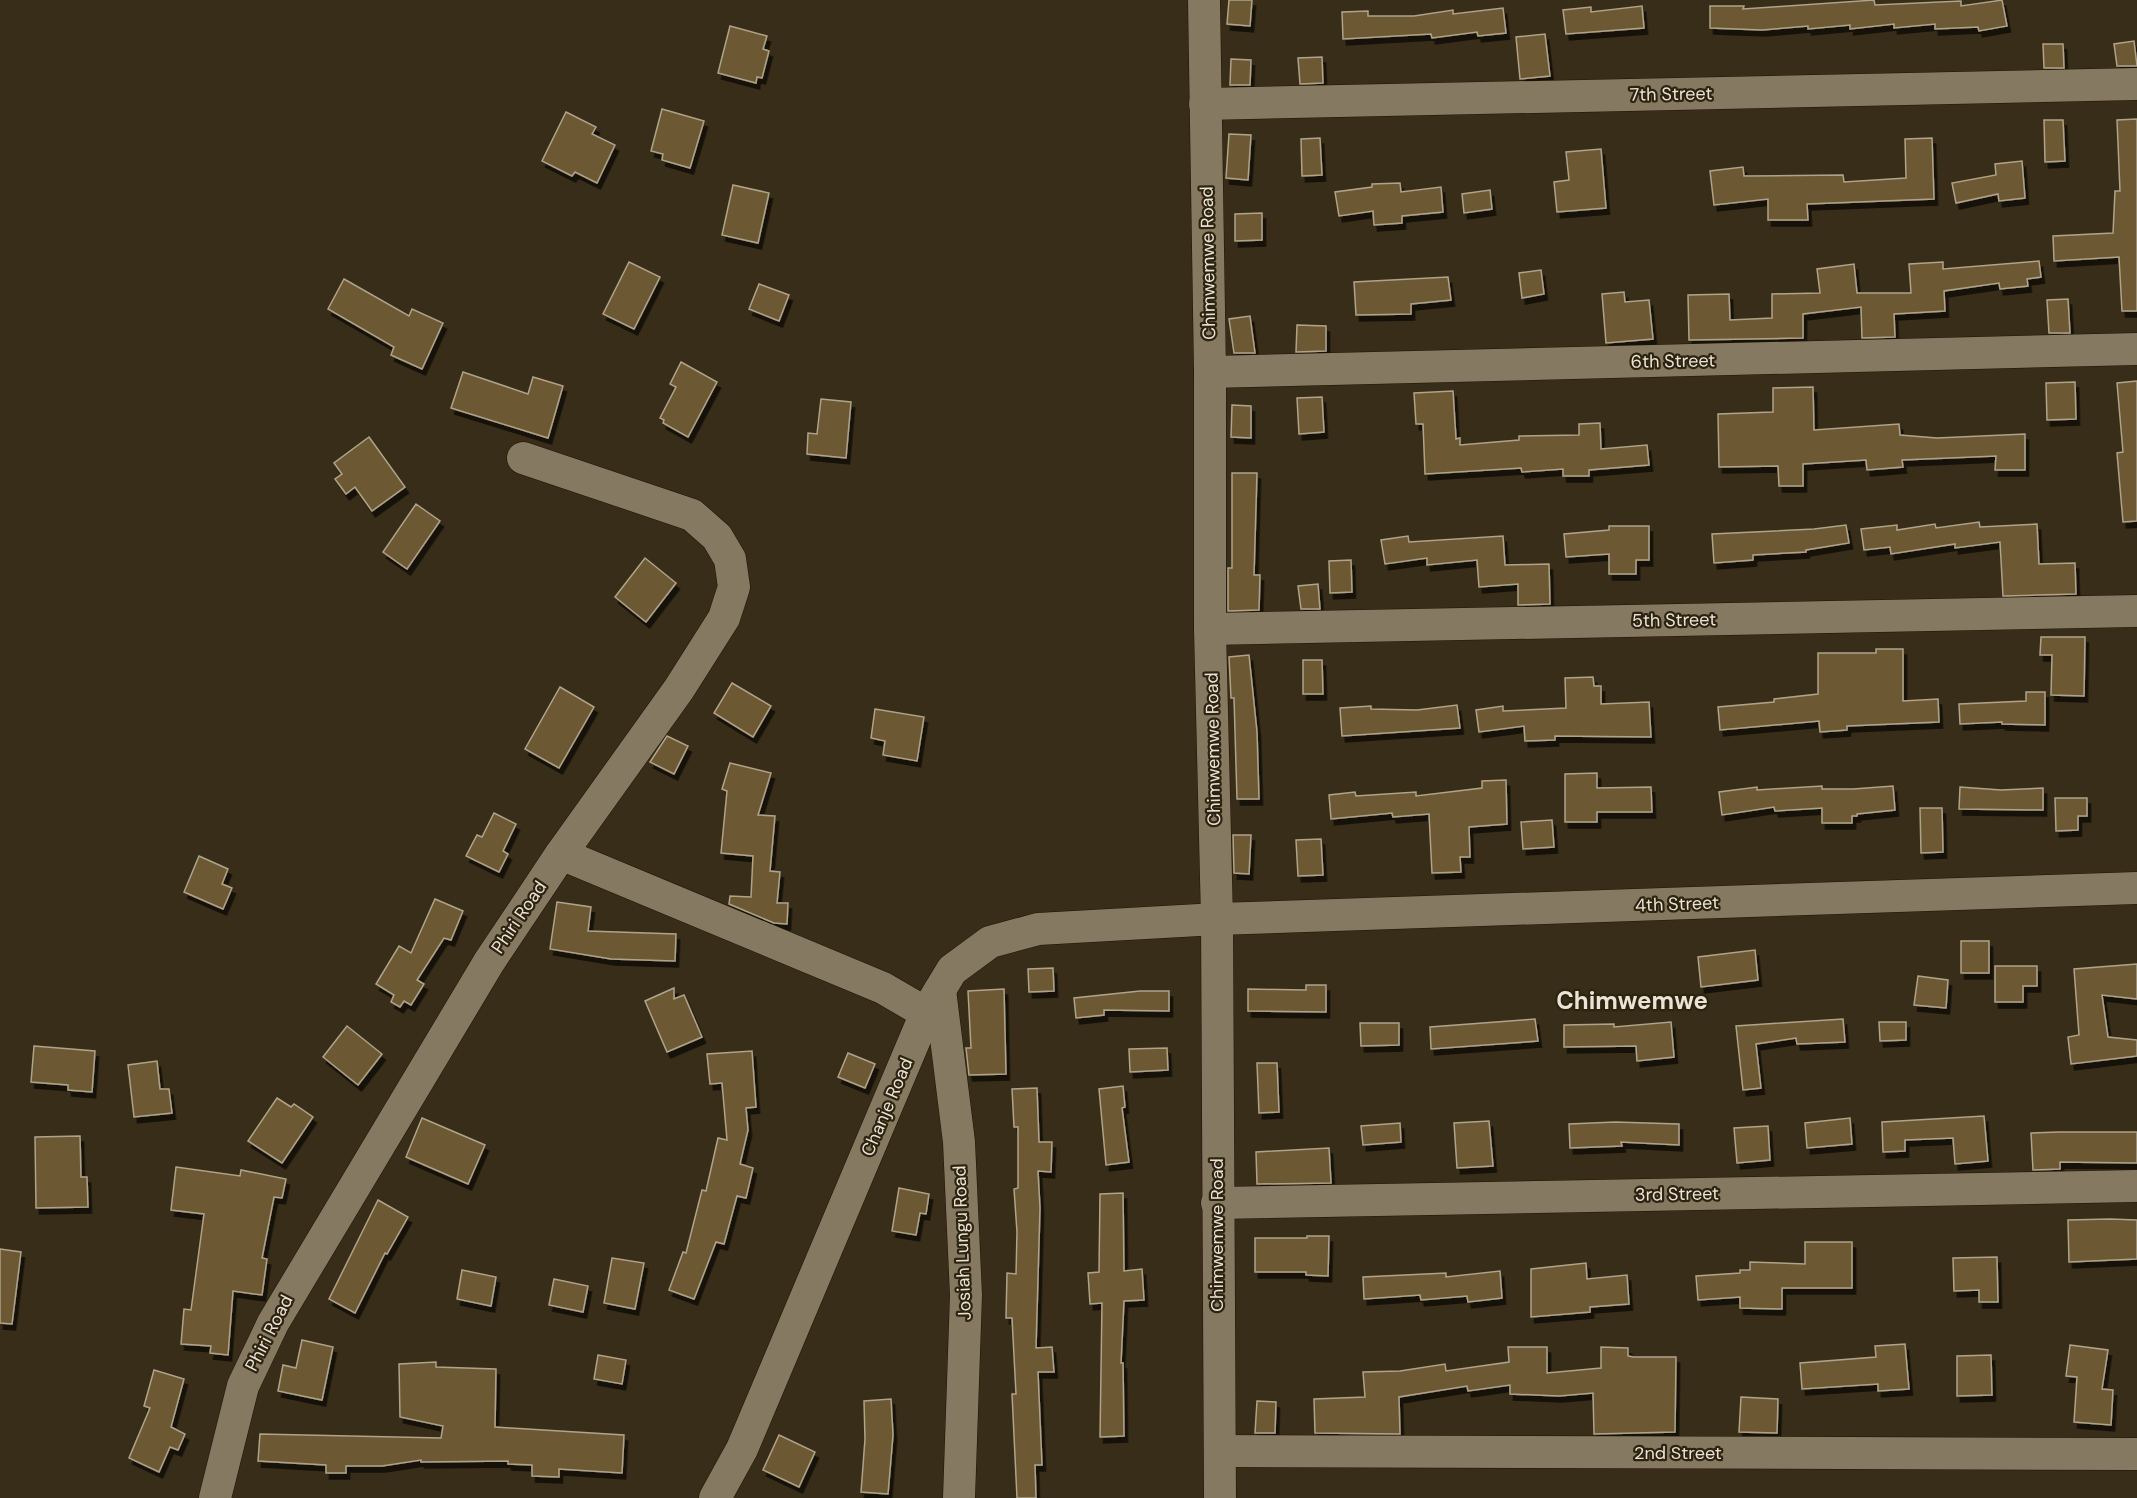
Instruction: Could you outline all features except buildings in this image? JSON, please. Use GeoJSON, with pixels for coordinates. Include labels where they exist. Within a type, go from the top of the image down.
{"type":"FeatureCollection","features":[{"type":"Feature","properties":{"kind":"street","name":"Chimwemwe Road"},"geometry":{"type":"LineString","coordinates":[[1204,0],[1210,372],[1210,629],[1217,919],[1220,1498]]}},
{"type":"Feature","properties":{"kind":"street","name":"7th Street"},"geometry":{"type":"LineString","coordinates":[[1205,104],[2137,84]]}},
{"type":"Feature","properties":{"kind":"street","name":"6th Street"},"geometry":{"type":"LineString","coordinates":[[1210,372],[2137,349]]}},
{"type":"Feature","properties":{"kind":"street","name":"Phiri Road"},"geometry":{"type":"LineString","coordinates":[[215,1498],[243,1386],[273,1323],[489,962],[561,854],[679,689],[724,618],[734,587],[734,573],[730,559],[717,537],[692,515],[524,458]]}},
{"type":"Feature","properties":{"kind":"street","name":"5th Street"},"geometry":{"type":"LineString","coordinates":[[1210,629],[2137,610]]}},
{"type":"Feature","properties":{"kind":"street"},"geometry":{"type":"LineString","coordinates":[[561,854],[883,988],[933,1001]]}},
{"type":"Feature","properties":{"kind":"street","name":"4th Street"},"geometry":{"type":"LineString","coordinates":[[1217,919],[2137,888]]}},
{"type":"Feature","properties":{"kind":"street","name":"Chanje Road"},"geometry":{"type":"LineString","coordinates":[[715,1498],[742,1449],[933,1001],[952,970],[990,942],[1038,929],[1217,919]]}},
{"type":"Feature","properties":{"kind":"street","name":"Josiah Lungu Road"},"geometry":{"type":"LineString","coordinates":[[933,1001],[959,1142],[966,1295],[959,1498]]}},
{"type":"Feature","properties":{"kind":"street","name":"3rd Street"},"geometry":{"type":"LineString","coordinates":[[1217,1203],[2137,1186]]}},
{"type":"Feature","properties":{"kind":"street","name":"2nd Street"},"geometry":{"type":"LineString","coordinates":[[1220,1451],[2137,1454]]}},
{"type":"Feature","properties":{"kind":"district","name":"Chimwemwe"},"geometry":{"type":"Point","coordinates":[1632,1000]}}]}
